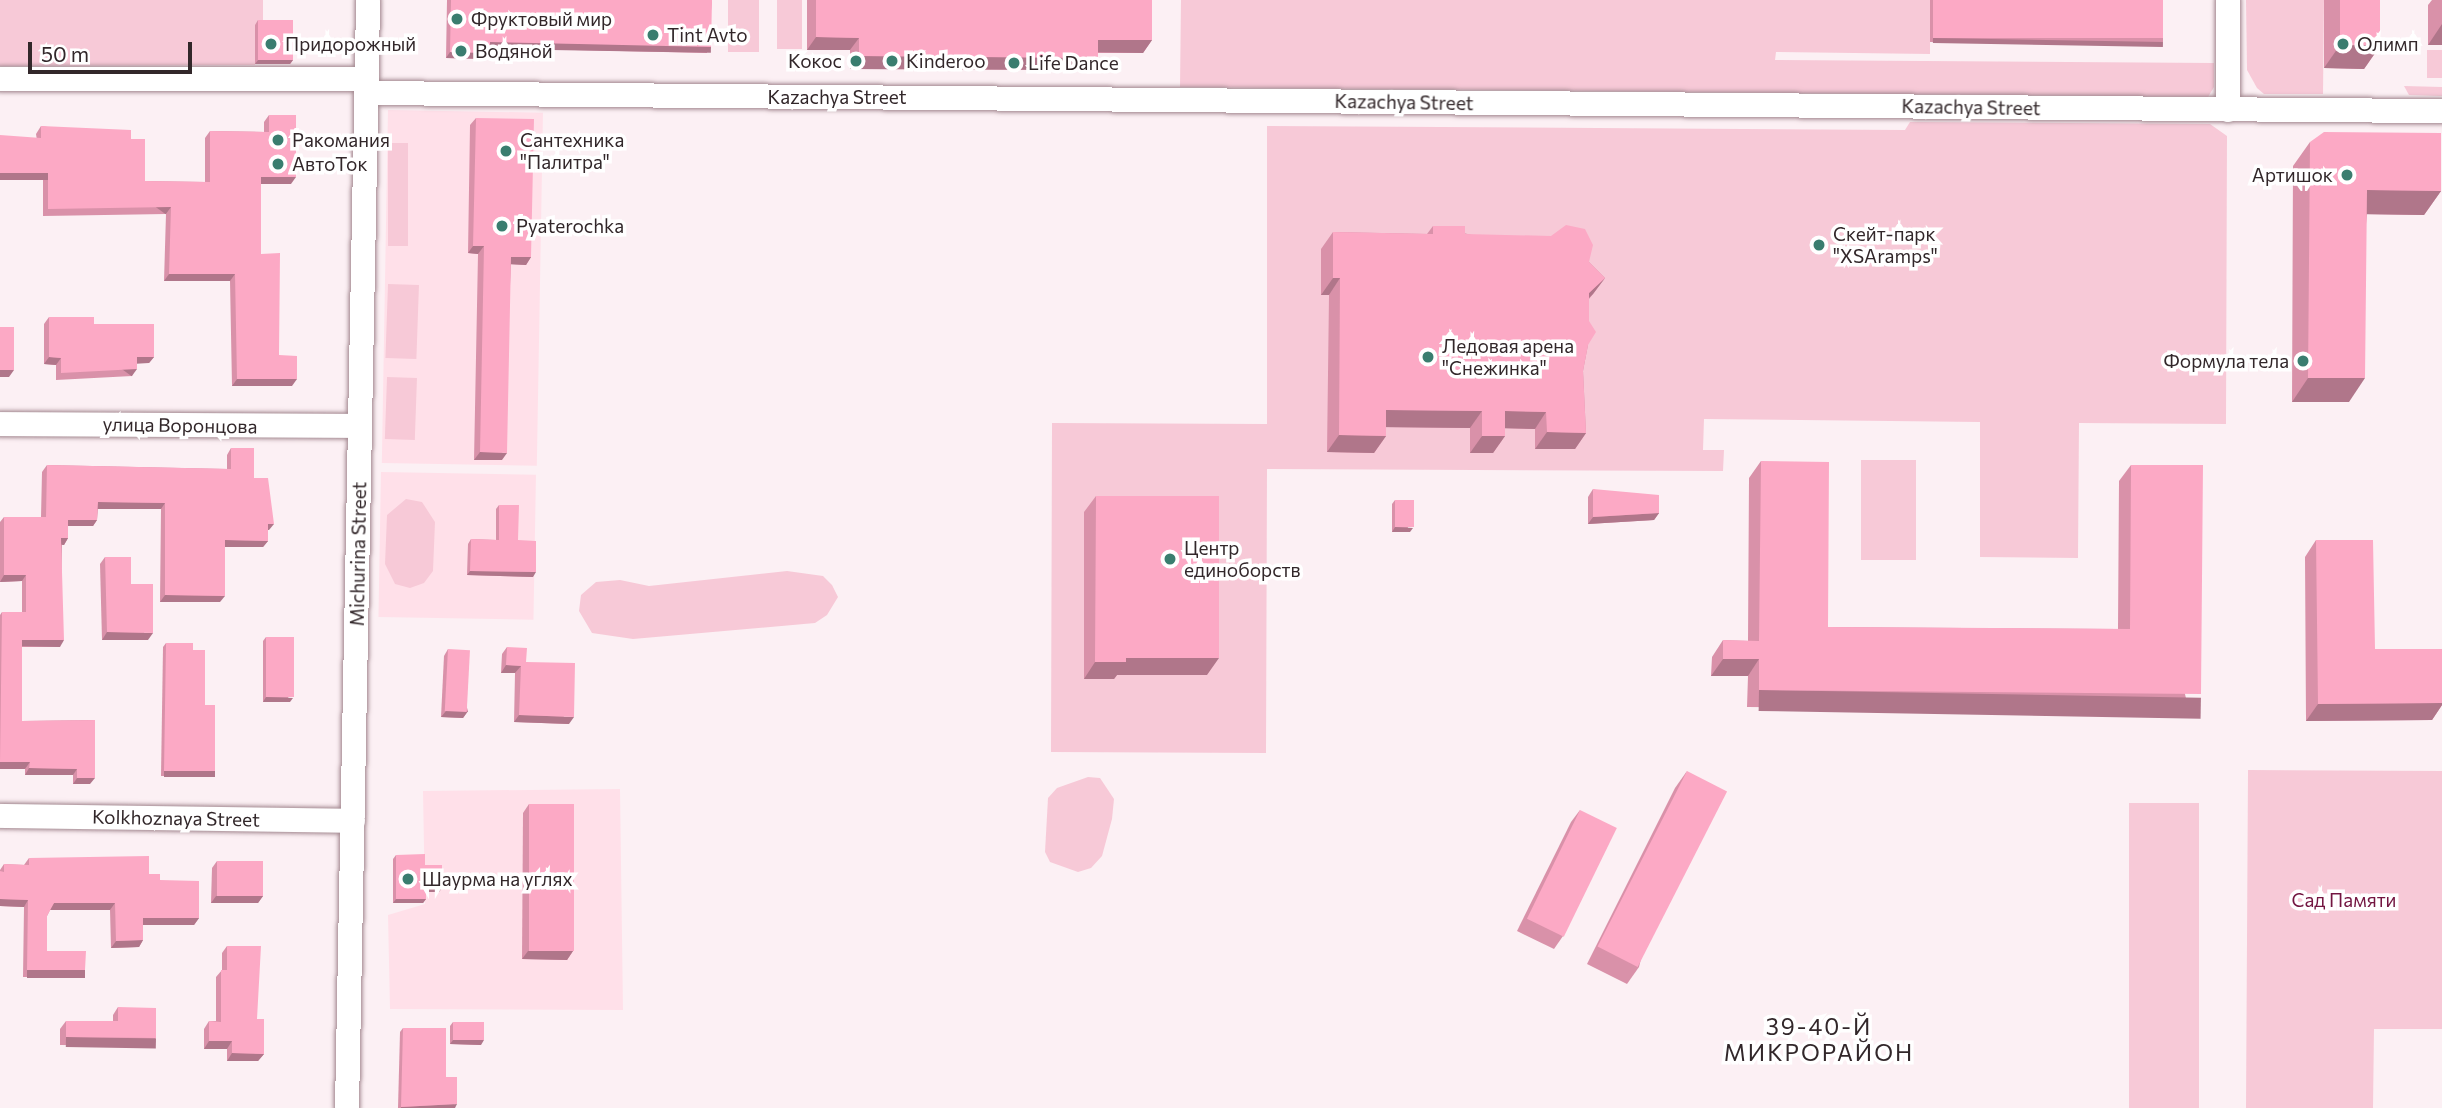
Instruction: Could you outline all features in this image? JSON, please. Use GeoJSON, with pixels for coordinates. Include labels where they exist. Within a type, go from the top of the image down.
{"type":"FeatureCollection","features":[{"type":"Feature","properties":{"kind":"street","name":"Michurina Street"},"geometry":{"type":"LineString","coordinates":[[347,1108],[368,0]]}},
{"type":"Feature","properties":{"kind":"street"},"geometry":{"type":"LineString","coordinates":[[2228,0],[2228,110]]}},
{"type":"Feature","properties":{"kind":"street","name":"Kazachya Street"},"geometry":{"type":"LineString","coordinates":[[0,79],[366,86],[2442,111]]}},
{"type":"Feature","properties":{"kind":"street","name":"улица Воронцова"},"geometry":{"type":"LineString","coordinates":[[0,424],[360,426]]}},
{"type":"Feature","properties":{"kind":"street","name":"Kolkhoznaya Street"},"geometry":{"type":"LineString","coordinates":[[0,816],[353,821]]}},
{"type":"Feature","properties":{"kind":"shaded area"},"geometry":{"type":"Polygon","coordinates":[[[388,110],[543,113],[537,466],[382,463],[388,110]]]}},
{"type":"Feature","properties":{"kind":"shaded area"},"geometry":{"type":"Polygon","coordinates":[[[381,472],[536,475],[533,620],[378,617],[381,472]]]}},
{"type":"Feature","properties":{"kind":"shaded area"},"geometry":{"type":"Polygon","coordinates":[[[620,789],[623,1010],[390,1009],[388,915],[425,904],[423,791],[620,789]]]}},
{"type":"Feature","properties":{"kind":"green space"},"geometry":{"type":"Polygon","coordinates":[[[0,0],[263,0],[263,25],[255,25],[255,65],[0,66],[0,0]]]}},
{"type":"Feature","properties":{"kind":"green space"},"geometry":{"type":"Polygon","coordinates":[[[728,0],[759,0],[759,52],[728,52],[728,0]]]}},
{"type":"Feature","properties":{"kind":"green space"},"geometry":{"type":"Polygon","coordinates":[[[777,0],[802,0],[802,49],[777,49],[777,0]]]}},
{"type":"Feature","properties":{"kind":"green space"},"geometry":{"type":"Polygon","coordinates":[[[1181,0],[1930,0],[1930,54],[1776,52],[1775,60],[2214,63],[2214,87],[2208,97],[1180,87],[1181,0]]]}},
{"type":"Feature","properties":{"kind":"green space"},"geometry":{"type":"Polygon","coordinates":[[[2246,0],[2324,0],[2323,94],[2264,94],[2257,88],[2247,70],[2246,0]]]}},
{"type":"Feature","properties":{"kind":"green space"},"geometry":{"type":"Polygon","coordinates":[[[2427,50],[2442,50],[2442,78],[2427,78],[2427,50]]]}},
{"type":"Feature","properties":{"kind":"green space"},"geometry":{"type":"Polygon","coordinates":[[[2404,86],[2442,87],[2442,96],[2409,95],[2404,86]]]}},
{"type":"Feature","properties":{"kind":"green space"},"geometry":{"type":"Polygon","coordinates":[[[1910,122],[2210,124],[2227,136],[2226,424],[2079,423],[2078,558],[1980,557],[1980,422],[1704,419],[1703,450],[1724,450],[1723,471],[1267,469],[1266,753],[1051,752],[1052,423],[1267,424],[1267,126],[1905,130],[1910,122]]]}},
{"type":"Feature","properties":{"kind":"green space"},"geometry":{"type":"Polygon","coordinates":[[[388,143],[408,143],[408,246],[388,246],[388,143]]]}},
{"type":"Feature","properties":{"kind":"green space"},"geometry":{"type":"Polygon","coordinates":[[[388,284],[419,285],[416,359],[385,358],[388,284]]]}},
{"type":"Feature","properties":{"kind":"green space"},"geometry":{"type":"Polygon","coordinates":[[[387,377],[417,378],[415,440],[385,439],[387,377]]]}},
{"type":"Feature","properties":{"kind":"green space"},"geometry":{"type":"Polygon","coordinates":[[[1861,460],[1916,460],[1916,560],[1861,560],[1861,460]]]}},
{"type":"Feature","properties":{"kind":"green space"},"geometry":{"type":"Polygon","coordinates":[[[406,499],[422,502],[435,522],[433,571],[424,583],[410,588],[395,584],[385,564],[387,515],[406,499]]]}},
{"type":"Feature","properties":{"kind":"green space"},"geometry":{"type":"Polygon","coordinates":[[[787,571],[823,576],[832,585],[838,597],[827,615],[815,623],[633,639],[592,633],[579,611],[581,595],[596,582],[620,580],[649,586],[787,571]]]}},
{"type":"Feature","properties":{"kind":"green space","name":"Сад Памяти"},"geometry":{"type":"Polygon","coordinates":[[[2248,770],[2442,771],[2442,1029],[2374,1029],[2373,1108],[2246,1108],[2248,770]]]}},
{"type":"Feature","properties":{"kind":"green space"},"geometry":{"type":"Polygon","coordinates":[[[1088,777],[1100,778],[1114,799],[1112,819],[1102,856],[1091,868],[1078,872],[1050,862],[1045,852],[1048,798],[1057,788],[1088,777]]]}},
{"type":"Feature","properties":{"kind":"green space"},"geometry":{"type":"Polygon","coordinates":[[[2129,803],[2199,803],[2199,1108],[2129,1108],[2129,803]]]}},
{"type":"Feature","properties":{"kind":"building"},"geometry":{"type":"Polygon","coordinates":[[[451,0],[712,0],[711,47],[490,42],[490,53],[450,52],[451,0]]]}},
{"type":"Feature","properties":{"kind":"building"},"geometry":{"type":"Polygon","coordinates":[[[816,0],[1152,0],[1152,40],[1098,40],[1098,58],[859,56],[859,38],[816,37],[816,0]]]}},
{"type":"Feature","properties":{"kind":"building"},"geometry":{"type":"Polygon","coordinates":[[[1933,0],[2163,0],[2163,38],[1933,38],[1933,0]]]}},
{"type":"Feature","properties":{"kind":"building"},"geometry":{"type":"Polygon","coordinates":[[[2340,0],[2380,0],[2380,45],[2340,45],[2340,0]]]}},
{"type":"Feature","properties":{"kind":"building"},"geometry":{"type":"Polygon","coordinates":[[[258,20],[293,20],[293,60],[258,60],[258,20]]]}},
{"type":"Feature","properties":{"kind":"building"},"geometry":{"type":"Polygon","coordinates":[[[269,115],[296,115],[296,177],[261,177],[261,254],[280,253],[279,355],[297,356],[297,379],[237,379],[235,274],[169,274],[171,207],[48,209],[48,173],[0,173],[0,135],[41,138],[41,126],[131,130],[131,139],[145,139],[145,181],[210,182],[210,131],[269,132],[269,115]]]}},
{"type":"Feature","properties":{"kind":"building"},"geometry":{"type":"Polygon","coordinates":[[[476,118],[534,119],[531,257],[511,257],[507,453],[480,452],[484,246],[473,246],[476,118]]]}},
{"type":"Feature","properties":{"kind":"building"},"geometry":{"type":"Polygon","coordinates":[[[2324,132],[2441,133],[2441,191],[2367,190],[2365,378],[2308,378],[2310,142],[2324,132]]]}},
{"type":"Feature","properties":{"kind":"building"},"geometry":{"type":"Polygon","coordinates":[[[1566,225],[1585,229],[1593,245],[1589,262],[1605,278],[1589,293],[1589,321],[1596,332],[1588,345],[1583,371],[1586,433],[1547,432],[1546,412],[1505,411],[1505,436],[1482,436],[1482,411],[1386,410],[1386,436],[1339,435],[1340,278],[1333,278],[1333,232],[1433,234],[1433,226],[1465,226],[1465,234],[1551,236],[1566,225]]]}},
{"type":"Feature","properties":{"kind":"building"},"geometry":{"type":"Polygon","coordinates":[[[49,317],[94,317],[94,324],[154,324],[154,357],[137,357],[137,369],[61,373],[61,358],[49,357],[49,317]]]}},
{"type":"Feature","properties":{"kind":"building"},"geometry":{"type":"Polygon","coordinates":[[[0,327],[14,327],[14,370],[0,370],[0,327]]]}},
{"type":"Feature","properties":{"kind":"building"},"geometry":{"type":"Polygon","coordinates":[[[231,448],[254,448],[254,478],[268,478],[274,524],[268,524],[268,541],[225,540],[225,596],[165,595],[165,503],[98,502],[97,520],[68,520],[68,538],[61,538],[64,640],[22,640],[22,721],[95,720],[95,778],[77,778],[77,769],[29,768],[30,762],[0,762],[2,612],[26,612],[26,575],[4,575],[4,517],[46,517],[47,465],[231,469],[231,448]]]}},
{"type":"Feature","properties":{"kind":"building"},"geometry":{"type":"Polygon","coordinates":[[[1761,461],[1829,462],[1828,627],[2130,629],[2131,465],[2203,465],[2201,694],[1759,690],[1759,659],[1723,659],[1723,640],[1759,641],[1761,461]]]}},
{"type":"Feature","properties":{"kind":"building"},"geometry":{"type":"Polygon","coordinates":[[[1593,489],[1659,495],[1659,513],[1593,517],[1593,489]]]}},
{"type":"Feature","properties":{"kind":"building"},"geometry":{"type":"Polygon","coordinates":[[[1096,496],[1219,496],[1219,658],[1126,658],[1126,662],[1095,662],[1096,496]]]}},
{"type":"Feature","properties":{"kind":"building"},"geometry":{"type":"Polygon","coordinates":[[[1395,500],[1414,500],[1414,527],[1395,527],[1395,500]]]}},
{"type":"Feature","properties":{"kind":"building"},"geometry":{"type":"Polygon","coordinates":[[[499,505],[519,505],[518,540],[536,541],[536,572],[470,571],[471,539],[499,540],[499,505]]]}},
{"type":"Feature","properties":{"kind":"building"},"geometry":{"type":"Polygon","coordinates":[[[2316,540],[2373,540],[2375,649],[2442,649],[2442,703],[2318,704],[2316,540]]]}},
{"type":"Feature","properties":{"kind":"building"},"geometry":{"type":"Polygon","coordinates":[[[105,557],[131,557],[131,584],[153,584],[153,633],[107,632],[105,557]]]}},
{"type":"Feature","properties":{"kind":"building"},"geometry":{"type":"Polygon","coordinates":[[[266,637],[294,637],[294,697],[266,697],[266,637]]]}},
{"type":"Feature","properties":{"kind":"building"},"geometry":{"type":"Polygon","coordinates":[[[166,643],[193,643],[193,650],[205,650],[205,705],[215,705],[215,771],[164,771],[166,643]]]}},
{"type":"Feature","properties":{"kind":"building"},"geometry":{"type":"Polygon","coordinates":[[[507,647],[527,648],[526,662],[575,663],[574,717],[519,715],[521,666],[506,665],[507,647]]]}},
{"type":"Feature","properties":{"kind":"building"},"geometry":{"type":"Polygon","coordinates":[[[448,649],[470,650],[467,712],[445,711],[448,649]]]}},
{"type":"Feature","properties":{"kind":"building"},"geometry":{"type":"Polygon","coordinates":[[[1687,771],[1727,791],[1638,967],[1598,947],[1687,771]]]}},
{"type":"Feature","properties":{"kind":"building"},"geometry":{"type":"Polygon","coordinates":[[[529,804],[574,804],[574,951],[529,951],[529,804]]]}},
{"type":"Feature","properties":{"kind":"building"},"geometry":{"type":"Polygon","coordinates":[[[1580,810],[1617,828],[1564,937],[1527,919],[1580,810]]]}},
{"type":"Feature","properties":{"kind":"building"},"geometry":{"type":"Polygon","coordinates":[[[425,854],[425,865],[442,865],[442,888],[426,887],[426,899],[396,899],[396,855],[425,854]]]}},
{"type":"Feature","properties":{"kind":"building"},"geometry":{"type":"Polygon","coordinates":[[[149,856],[149,874],[160,874],[160,880],[199,881],[199,918],[143,918],[143,940],[116,941],[115,903],[54,903],[47,916],[47,951],[86,951],[85,970],[27,970],[28,900],[0,899],[0,871],[4,872],[4,864],[29,865],[29,858],[149,856]]]}},
{"type":"Feature","properties":{"kind":"building"},"geometry":{"type":"Polygon","coordinates":[[[217,861],[263,861],[263,896],[217,896],[217,861]]]}},
{"type":"Feature","properties":{"kind":"building"},"geometry":{"type":"Polygon","coordinates":[[[227,946],[261,946],[257,1019],[264,1019],[264,1054],[232,1053],[232,1041],[209,1041],[209,1021],[221,1022],[221,970],[227,970],[227,946]]]}},
{"type":"Feature","properties":{"kind":"building"},"geometry":{"type":"Polygon","coordinates":[[[118,1007],[156,1008],[156,1038],[66,1037],[66,1021],[118,1021],[118,1007]]]}},
{"type":"Feature","properties":{"kind":"building"},"geometry":{"type":"Polygon","coordinates":[[[453,1022],[484,1022],[484,1040],[453,1040],[453,1022]]]}},
{"type":"Feature","properties":{"kind":"building"},"geometry":{"type":"Polygon","coordinates":[[[403,1028],[446,1028],[446,1077],[457,1077],[457,1104],[401,1107],[403,1028]]]}},
{"type":"Feature","properties":{"kind":"place","name":"Фруктовый мир"},"geometry":{"type":"Point","coordinates":[457,19]}},
{"type":"Feature","properties":{"kind":"place","name":"Tint Avto"},"geometry":{"type":"Point","coordinates":[653,35]}},
{"type":"Feature","properties":{"kind":"place","name":"Придорожный"},"geometry":{"type":"Point","coordinates":[271,44]}},
{"type":"Feature","properties":{"kind":"place","name":"Олимп"},"geometry":{"type":"Point","coordinates":[2343,44]}},
{"type":"Feature","properties":{"kind":"place","name":"Водяной"},"geometry":{"type":"Point","coordinates":[461,51]}},
{"type":"Feature","properties":{"kind":"place","name":"Кокос"},"geometry":{"type":"Point","coordinates":[856,61]}},
{"type":"Feature","properties":{"kind":"place","name":"Kinderoo"},"geometry":{"type":"Point","coordinates":[892,61]}},
{"type":"Feature","properties":{"kind":"place","name":"Life Dance"},"geometry":{"type":"Point","coordinates":[1014,63]}},
{"type":"Feature","properties":{"kind":"place","name":"Ракомания"},"geometry":{"type":"Point","coordinates":[278,140]}},
{"type":"Feature","properties":{"kind":"place","name":"Сантехника \"Палитра\""},"geometry":{"type":"Point","coordinates":[506,151]}},
{"type":"Feature","properties":{"kind":"place","name":"АвтоТок"},"geometry":{"type":"Point","coordinates":[278,164]}},
{"type":"Feature","properties":{"kind":"place","name":"Артишок"},"geometry":{"type":"Point","coordinates":[2347,175]}},
{"type":"Feature","properties":{"kind":"place","name":"Pyaterochka"},"geometry":{"type":"Point","coordinates":[502,226]}},
{"type":"Feature","properties":{"kind":"place","name":"Скейт-парк \"XSAramps\""},"geometry":{"type":"Point","coordinates":[1819,245]}},
{"type":"Feature","properties":{"kind":"place","name":"Ледовая арена \"Снежинка\""},"geometry":{"type":"Point","coordinates":[1428,357]}},
{"type":"Feature","properties":{"kind":"place","name":"Формула тела"},"geometry":{"type":"Point","coordinates":[2303,361]}},
{"type":"Feature","properties":{"kind":"place","name":"Центр единоборств"},"geometry":{"type":"Point","coordinates":[1170,559]}},
{"type":"Feature","properties":{"kind":"place","name":"Шаурма на углях"},"geometry":{"type":"Point","coordinates":[408,879]}},
{"type":"Feature","properties":{"kind":"district","name":"39-40-Й МИКРОРАЙОН"},"geometry":{"type":"Point","coordinates":[1819,1039]}}]}
